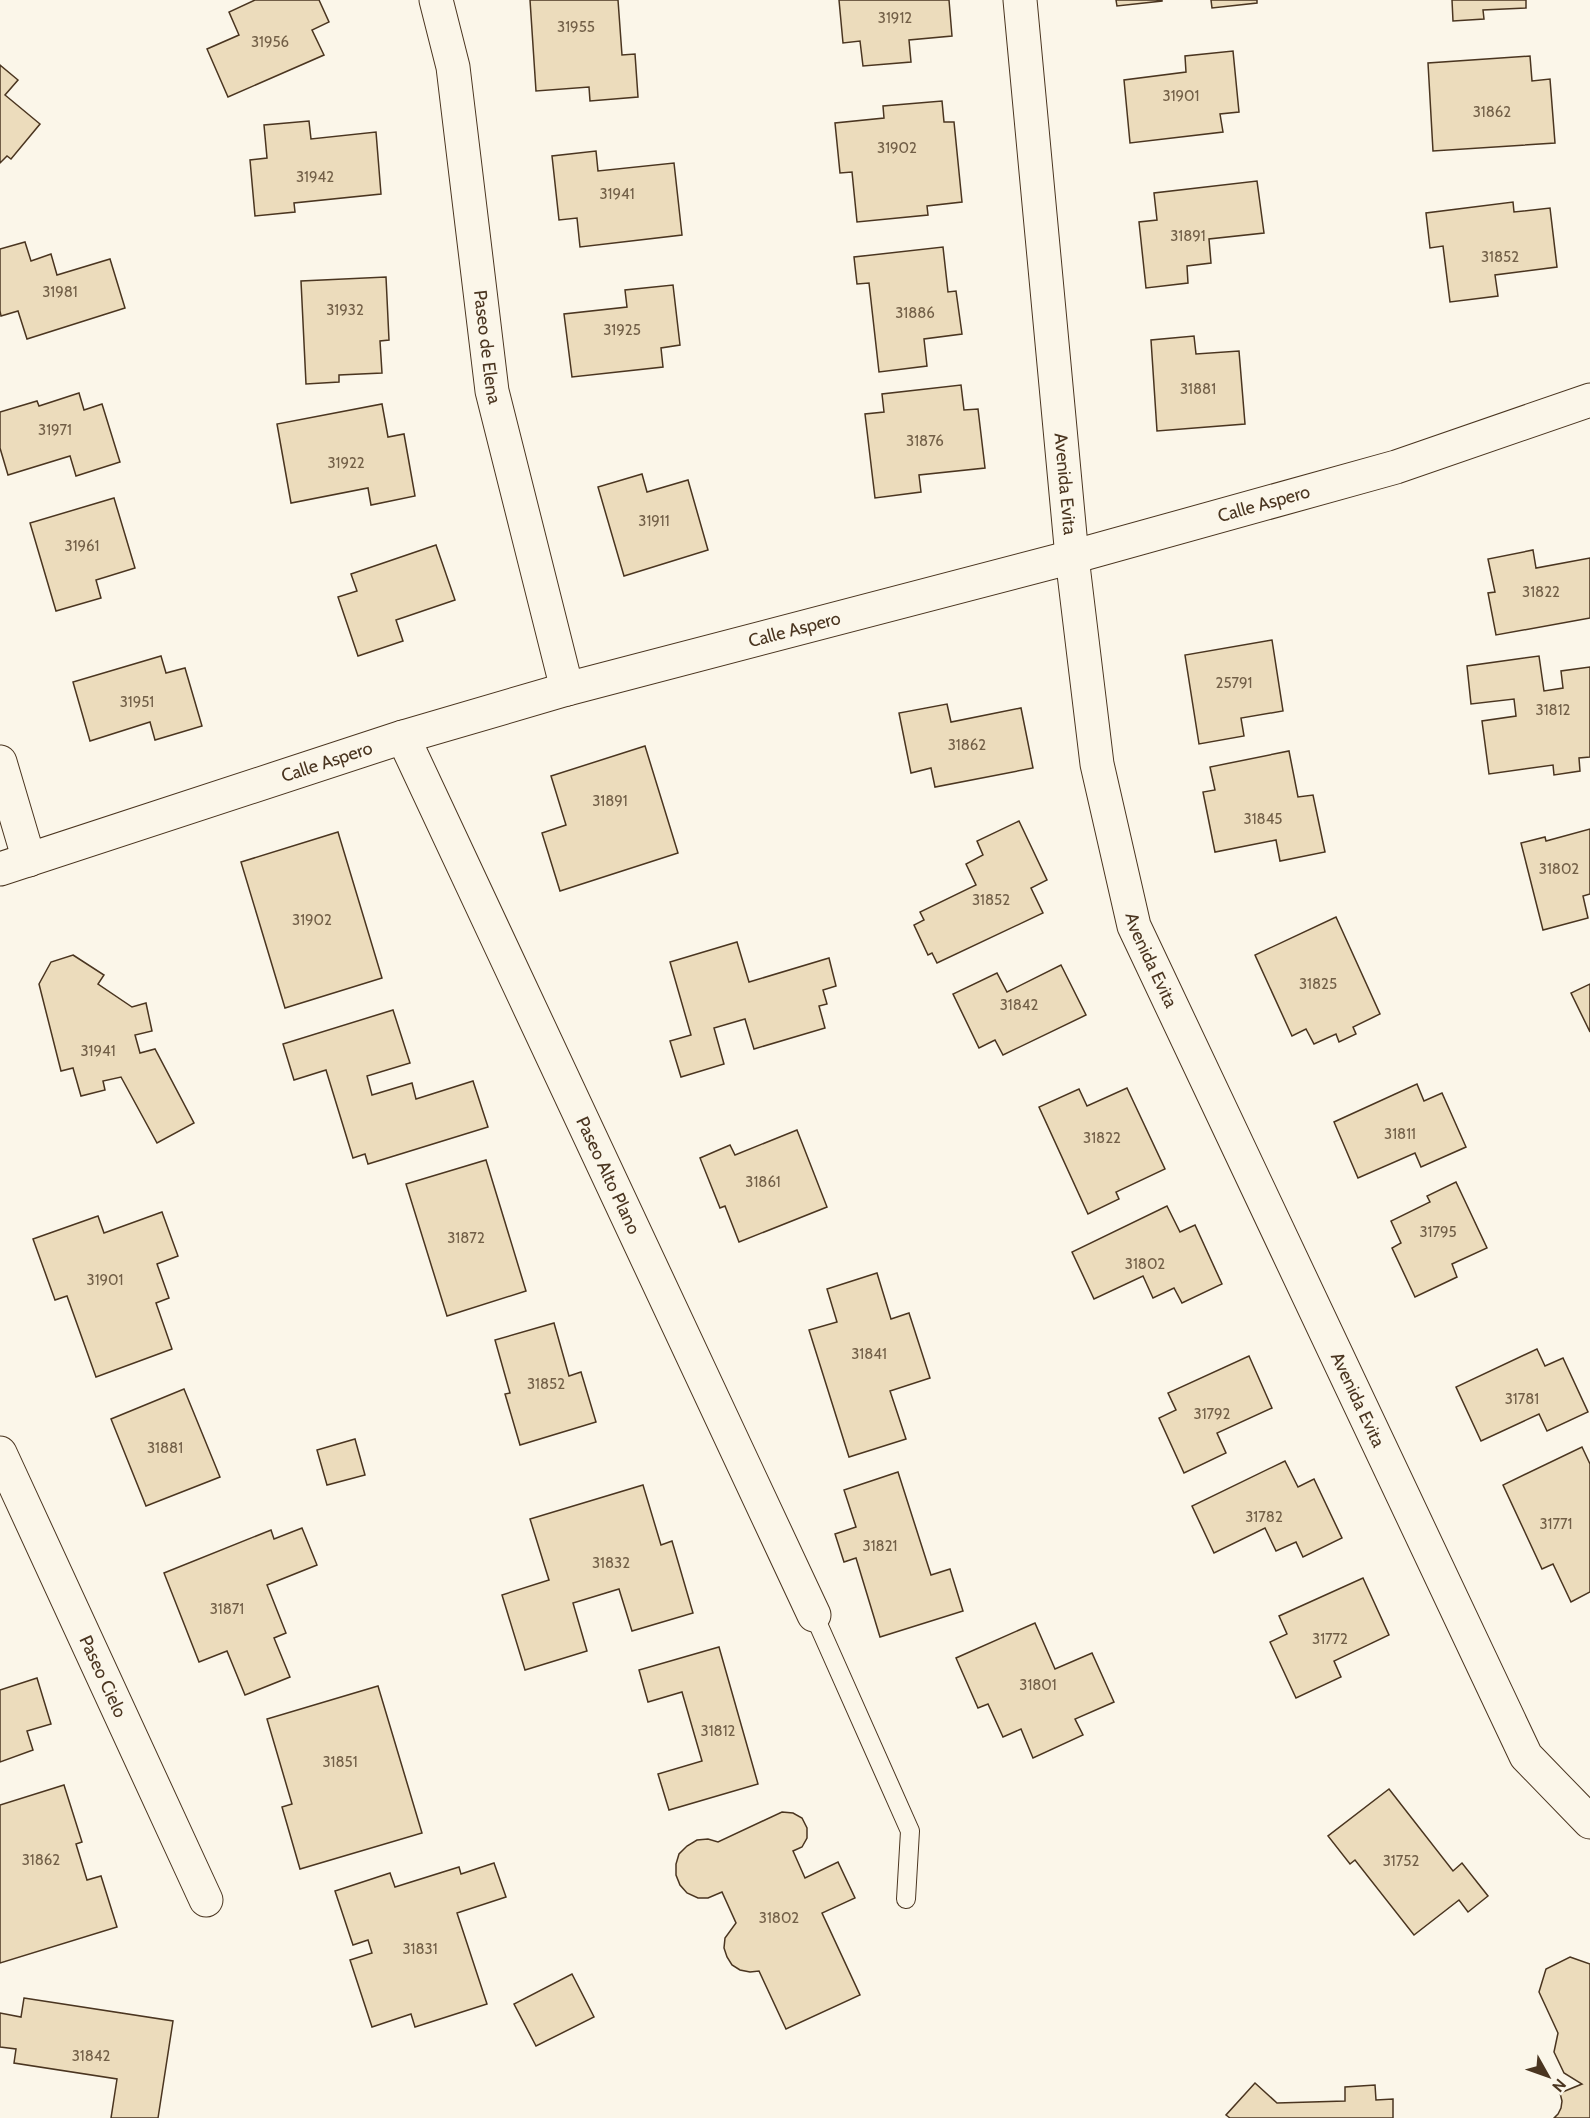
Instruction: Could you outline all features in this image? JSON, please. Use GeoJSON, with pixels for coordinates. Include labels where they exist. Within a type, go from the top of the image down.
{"type":"FeatureCollection","features":[{"type":"Feature","properties":{"kind":"street","name":"Paseo de Elena"},"geometry":{"type":"LineString","coordinates":[[436,0],[453,67],[492,391],[567,689]]}},
{"type":"Feature","properties":{"kind":"street","name":"Avenida Evita"},"geometry":{"type":"LineString","coordinates":[[1020,0],[1072,558],[1097,764],[1134,926],[1526,1756],[1590,1822]]}},
{"type":"Feature","properties":{"kind":"street","name":"Calle Aspero"},"geometry":{"type":"LineString","coordinates":[[14,864],[403,737],[567,689],[1072,558],[1396,467],[1590,400]]}},
{"type":"Feature","properties":{"kind":"street","name":"Paseo Alto Plano"},"geometry":{"type":"LineString","coordinates":[[403,737],[814,1615]]}},
{"type":"Feature","properties":{"kind":"street"},"geometry":{"type":"LineString","coordinates":[[0,762],[14,864]]}},
{"type":"Feature","properties":{"kind":"street","name":"Paseo Cielo"},"geometry":{"type":"LineString","coordinates":[[0,1453],[206,1900]]}},
{"type":"Feature","properties":{"kind":"lane"},"geometry":{"type":"LineString","coordinates":[[814,1615],[910,1831],[906,1899]]}},
{"type":"Feature","properties":{"kind":"building"},"geometry":{"type":"Polygon","coordinates":[[[255,0],[319,0],[329,22],[312,30],[324,55],[228,97],[207,49],[239,35],[229,12],[255,0]]]}},
{"type":"Feature","properties":{"kind":"building"},"geometry":{"type":"Polygon","coordinates":[[[530,0],[618,0],[622,55],[635,54],[638,97],[590,101],[589,87],[536,91],[530,0]]]}},
{"type":"Feature","properties":{"kind":"building"},"geometry":{"type":"Polygon","coordinates":[[[839,0],[949,0],[952,36],[909,40],[911,62],[863,66],[860,41],[843,43],[839,0]]]}},
{"type":"Feature","properties":{"kind":"building"},"geometry":{"type":"Polygon","coordinates":[[[1116,0],[1162,0],[1162,1],[1117,6],[1116,0]]]}},
{"type":"Feature","properties":{"kind":"building"},"geometry":{"type":"Polygon","coordinates":[[[1211,0],[1257,0],[1257,3],[1212,8],[1211,0]]]}},
{"type":"Feature","properties":{"kind":"building"},"geometry":{"type":"Polygon","coordinates":[[[1452,0],[1526,0],[1526,8],[1483,10],[1484,19],[1453,21],[1452,0]]]}},
{"type":"Feature","properties":{"kind":"building"},"geometry":{"type":"Polygon","coordinates":[[[1233,51],[1239,112],[1220,114],[1223,132],[1130,143],[1124,80],[1186,72],[1185,56],[1233,51]]]}},
{"type":"Feature","properties":{"kind":"building"},"geometry":{"type":"Polygon","coordinates":[[[1530,56],[1532,81],[1550,79],[1555,143],[1433,151],[1428,63],[1530,56]]]}},
{"type":"Feature","properties":{"kind":"building"},"geometry":{"type":"Polygon","coordinates":[[[0,65],[18,80],[5,95],[40,124],[11,159],[7,156],[0,163],[0,65]]]}},
{"type":"Feature","properties":{"kind":"building"},"geometry":{"type":"Polygon","coordinates":[[[942,101],[944,122],[954,122],[962,202],[927,206],[928,215],[857,222],[852,172],[840,173],[835,123],[884,118],[883,106],[942,101]]]}},
{"type":"Feature","properties":{"kind":"building"},"geometry":{"type":"Polygon","coordinates":[[[309,121],[311,139],[376,132],[381,194],[294,203],[295,212],[255,216],[250,160],[267,158],[264,125],[309,121]]]}},
{"type":"Feature","properties":{"kind":"building"},"geometry":{"type":"Polygon","coordinates":[[[596,151],[598,171],[674,163],[682,235],[580,247],[577,218],[559,220],[552,156],[596,151]]]}},
{"type":"Feature","properties":{"kind":"building"},"geometry":{"type":"Polygon","coordinates":[[[1257,181],[1264,233],[1209,239],[1211,263],[1187,266],[1188,283],[1146,288],[1139,222],[1157,220],[1154,193],[1257,181]]]}},
{"type":"Feature","properties":{"kind":"building"},"geometry":{"type":"Polygon","coordinates":[[[1513,202],[1514,212],[1550,208],[1557,267],[1495,275],[1498,296],[1450,302],[1443,246],[1430,248],[1426,213],[1513,202]]]}},
{"type":"Feature","properties":{"kind":"building"},"geometry":{"type":"Polygon","coordinates":[[[25,242],[31,261],[51,254],[57,275],[110,259],[125,308],[27,339],[18,311],[1,316],[0,311],[0,249],[25,242]]]}},
{"type":"Feature","properties":{"kind":"building"},"geometry":{"type":"Polygon","coordinates":[[[943,247],[948,292],[956,291],[962,334],[924,339],[927,366],[879,372],[869,283],[857,284],[854,257],[943,247]]]}},
{"type":"Feature","properties":{"kind":"building"},"geometry":{"type":"Polygon","coordinates":[[[386,277],[389,340],[380,341],[382,373],[339,375],[339,382],[306,384],[301,281],[386,277]]]}},
{"type":"Feature","properties":{"kind":"building"},"geometry":{"type":"Polygon","coordinates":[[[673,285],[680,345],[661,348],[663,367],[572,377],[564,314],[627,307],[625,290],[673,285]]]}},
{"type":"Feature","properties":{"kind":"building"},"geometry":{"type":"Polygon","coordinates":[[[1194,336],[1196,354],[1239,351],[1245,424],[1157,431],[1151,340],[1194,336]]]}},
{"type":"Feature","properties":{"kind":"building"},"geometry":{"type":"Polygon","coordinates":[[[961,385],[964,410],[978,409],[985,468],[919,475],[921,492],[875,498],[865,414],[884,412],[882,394],[961,385]]]}},
{"type":"Feature","properties":{"kind":"building"},"geometry":{"type":"Polygon","coordinates":[[[79,393],[84,410],[102,404],[120,462],[76,476],[70,456],[8,475],[0,448],[0,412],[37,401],[39,406],[79,393]]]}},
{"type":"Feature","properties":{"kind":"building"},"geometry":{"type":"Polygon","coordinates":[[[382,404],[388,437],[404,434],[415,496],[371,505],[368,488],[291,503],[277,424],[382,404]]]}},
{"type":"Feature","properties":{"kind":"building"},"geometry":{"type":"Polygon","coordinates":[[[642,474],[647,492],[688,480],[708,550],[624,576],[598,487],[642,474]]]}},
{"type":"Feature","properties":{"kind":"building"},"geometry":{"type":"Polygon","coordinates":[[[114,498],[135,568],[96,580],[101,598],[56,611],[30,523],[114,498]]]}},
{"type":"Feature","properties":{"kind":"building"},"geometry":{"type":"Polygon","coordinates":[[[436,545],[455,600],[396,620],[403,641],[358,656],[338,597],[357,591],[351,574],[436,545]]]}},
{"type":"Feature","properties":{"kind":"building"},"geometry":{"type":"Polygon","coordinates":[[[1533,550],[1536,568],[1590,558],[1590,618],[1496,635],[1488,593],[1495,592],[1488,559],[1533,550]]]}},
{"type":"Feature","properties":{"kind":"building"},"geometry":{"type":"Polygon","coordinates":[[[1272,640],[1283,711],[1241,718],[1244,736],[1199,744],[1185,655],[1272,640]]]}},
{"type":"Feature","properties":{"kind":"building"},"geometry":{"type":"Polygon","coordinates":[[[161,656],[166,673],[185,668],[202,726],[155,740],[150,722],[90,741],[73,682],[161,656]]]}},
{"type":"Feature","properties":{"kind":"building"},"geometry":{"type":"Polygon","coordinates":[[[1539,656],[1544,691],[1563,688],[1561,671],[1590,667],[1590,757],[1579,758],[1580,771],[1554,775],[1553,765],[1489,774],[1482,721],[1516,716],[1514,699],[1471,704],[1467,666],[1539,656]]]}},
{"type":"Feature","properties":{"kind":"building"},"geometry":{"type":"Polygon","coordinates":[[[947,704],[951,722],[1021,708],[1033,768],[935,787],[931,768],[911,773],[899,713],[947,704]]]}},
{"type":"Feature","properties":{"kind":"building"},"geometry":{"type":"Polygon","coordinates":[[[645,746],[678,853],[560,891],[542,833],[566,825],[551,776],[645,746]]]}},
{"type":"Feature","properties":{"kind":"building"},"geometry":{"type":"Polygon","coordinates":[[[1289,751],[1298,797],[1313,795],[1325,852],[1280,861],[1276,840],[1215,852],[1203,792],[1215,790],[1210,767],[1289,751]]]}},
{"type":"Feature","properties":{"kind":"building"},"geometry":{"type":"Polygon","coordinates":[[[1019,821],[1047,880],[1031,888],[1043,913],[937,963],[932,953],[928,955],[914,925],[924,920],[920,912],[976,885],[966,864],[983,855],[977,841],[1019,821]]]}},
{"type":"Feature","properties":{"kind":"building"},"geometry":{"type":"Polygon","coordinates":[[[1590,829],[1590,894],[1583,896],[1588,918],[1543,930],[1521,843],[1545,837],[1546,841],[1590,829]]]}},
{"type":"Feature","properties":{"kind":"building"},"geometry":{"type":"Polygon","coordinates":[[[338,832],[382,978],[285,1008],[241,862],[338,832]]]}},
{"type":"Feature","properties":{"kind":"building"},"geometry":{"type":"Polygon","coordinates":[[[1336,917],[1380,1014],[1353,1027],[1356,1034],[1339,1042],[1336,1034],[1314,1044],[1306,1029],[1292,1036],[1255,955],[1336,917]]]}},
{"type":"Feature","properties":{"kind":"building"},"geometry":{"type":"Polygon","coordinates":[[[737,942],[749,982],[829,958],[836,986],[823,990],[827,1004],[819,1006],[825,1028],[754,1049],[745,1019],[714,1028],[724,1064],[681,1077],[670,1041],[691,1035],[670,962],[737,942]]]}},
{"type":"Feature","properties":{"kind":"building"},"geometry":{"type":"Polygon","coordinates":[[[73,955],[104,975],[98,984],[132,1007],[146,1003],[152,1031],[135,1035],[140,1053],[155,1049],[194,1123],[157,1143],[121,1077],[103,1081],[105,1090],[81,1096],[73,1068],[61,1071],[39,984],[51,962],[73,955]]]}},
{"type":"Feature","properties":{"kind":"building"},"geometry":{"type":"Polygon","coordinates":[[[1061,965],[1086,1015],[1003,1055],[995,1040],[979,1048],[953,994],[997,973],[1007,992],[1061,965]]]}},
{"type":"Feature","properties":{"kind":"building"},"geometry":{"type":"Polygon","coordinates":[[[1590,984],[1590,1032],[1571,993],[1590,984]]]}},
{"type":"Feature","properties":{"kind":"building"},"geometry":{"type":"Polygon","coordinates":[[[393,1010],[410,1063],[367,1076],[372,1095],[412,1083],[416,1099],[473,1081],[488,1127],[368,1164],[365,1154],[353,1158],[326,1070],[294,1080],[283,1044],[393,1010]]]}},
{"type":"Feature","properties":{"kind":"building"},"geometry":{"type":"Polygon","coordinates":[[[1417,1084],[1424,1101],[1442,1093],[1466,1147],[1421,1167],[1415,1153],[1358,1178],[1334,1122],[1417,1084]]]}},
{"type":"Feature","properties":{"kind":"building"},"geometry":{"type":"Polygon","coordinates":[[[1127,1088],[1165,1169],[1116,1192],[1119,1199],[1088,1214],[1039,1107],[1079,1089],[1087,1106],[1127,1088]]]}},
{"type":"Feature","properties":{"kind":"building"},"geometry":{"type":"Polygon","coordinates":[[[797,1130],[827,1207],[739,1242],[725,1206],[720,1208],[700,1158],[730,1145],[735,1155],[797,1130]]]}},
{"type":"Feature","properties":{"kind":"building"},"geometry":{"type":"Polygon","coordinates":[[[486,1160],[526,1291],[447,1316],[406,1184],[486,1160]]]}},
{"type":"Feature","properties":{"kind":"building"},"geometry":{"type":"Polygon","coordinates":[[[1456,1182],[1487,1248],[1452,1264],[1457,1277],[1415,1297],[1392,1248],[1401,1243],[1391,1221],[1430,1202],[1427,1196],[1456,1182]]]}},
{"type":"Feature","properties":{"kind":"building"},"geometry":{"type":"Polygon","coordinates":[[[1167,1206],[1180,1232],[1195,1225],[1222,1284],[1182,1303],[1174,1288],[1153,1298],[1143,1276],[1094,1299],[1072,1252],[1167,1206]]]}},
{"type":"Feature","properties":{"kind":"building"},"geometry":{"type":"Polygon","coordinates":[[[162,1212],[178,1256],[157,1264],[169,1298],[156,1303],[172,1349],[96,1377],[67,1296],[55,1300],[33,1239],[98,1216],[104,1233],[162,1212]]]}},
{"type":"Feature","properties":{"kind":"building"},"geometry":{"type":"Polygon","coordinates":[[[877,1273],[891,1319],[909,1313],[930,1378],[890,1391],[906,1439],[849,1457],[809,1330],[837,1322],[827,1289],[877,1273]]]}},
{"type":"Feature","properties":{"kind":"building"},"geometry":{"type":"Polygon","coordinates":[[[554,1323],[569,1376],[581,1372],[596,1422],[520,1445],[505,1394],[510,1393],[495,1340],[554,1323]]]}},
{"type":"Feature","properties":{"kind":"building"},"geometry":{"type":"Polygon","coordinates":[[[1537,1349],[1545,1366],[1563,1358],[1588,1412],[1547,1431],[1539,1414],[1481,1441],[1456,1387],[1537,1349]]]}},
{"type":"Feature","properties":{"kind":"building"},"geometry":{"type":"Polygon","coordinates":[[[1249,1356],[1272,1408],[1217,1433],[1226,1453],[1184,1473],[1159,1418],[1176,1410],[1168,1393],[1249,1356]]]}},
{"type":"Feature","properties":{"kind":"building"},"geometry":{"type":"Polygon","coordinates":[[[184,1389],[220,1477],[146,1506],[111,1419],[184,1389]]]}},
{"type":"Feature","properties":{"kind":"building"},"geometry":{"type":"Polygon","coordinates":[[[355,1439],[365,1475],[327,1485],[317,1450],[355,1439]]]}},
{"type":"Feature","properties":{"kind":"building"},"geometry":{"type":"Polygon","coordinates":[[[1582,1447],[1590,1464],[1590,1592],[1571,1602],[1553,1564],[1542,1569],[1503,1485],[1582,1447]]]}},
{"type":"Feature","properties":{"kind":"building"},"geometry":{"type":"Polygon","coordinates":[[[1285,1461],[1298,1487],[1314,1479],[1342,1538],[1303,1557],[1296,1542],[1276,1551],[1265,1528],[1214,1553],[1192,1506],[1285,1461]]]}},
{"type":"Feature","properties":{"kind":"building"},"geometry":{"type":"Polygon","coordinates":[[[898,1472],[931,1575],[950,1569],[963,1611],[880,1637],[856,1558],[844,1562],[835,1534],[856,1527],[844,1490],[898,1472]]]}},
{"type":"Feature","properties":{"kind":"building"},"geometry":{"type":"Polygon","coordinates":[[[643,1485],[661,1545],[672,1541],[693,1613],[632,1631],[619,1589],[573,1603],[587,1651],[525,1670],[502,1595],[549,1580],[530,1519],[643,1485]]]}},
{"type":"Feature","properties":{"kind":"building"},"geometry":{"type":"Polygon","coordinates":[[[302,1528],[317,1565],[267,1585],[286,1633],[274,1638],[290,1677],[245,1695],[227,1651],[199,1662],[164,1573],[271,1530],[274,1539],[302,1528]]]}},
{"type":"Feature","properties":{"kind":"building"},"geometry":{"type":"Polygon","coordinates":[[[1363,1578],[1389,1635],[1334,1661],[1341,1677],[1296,1698],[1270,1642],[1287,1634],[1279,1616],[1363,1578]]]}},
{"type":"Feature","properties":{"kind":"building"},"geometry":{"type":"Polygon","coordinates":[[[1035,1623],[1055,1669],[1092,1653],[1114,1702],[1075,1719],[1083,1735],[1033,1758],[1021,1729],[1003,1737],[988,1704],[978,1708],[956,1658],[1035,1623]]]}},
{"type":"Feature","properties":{"kind":"building"},"geometry":{"type":"Polygon","coordinates":[[[719,1647],[758,1784],[669,1810],[658,1774],[702,1761],[682,1692],[648,1702],[639,1670],[719,1647]]]}},
{"type":"Feature","properties":{"kind":"building"},"geometry":{"type":"Polygon","coordinates":[[[37,1678],[51,1724],[27,1731],[33,1750],[0,1762],[0,1690],[37,1678]]]}},
{"type":"Feature","properties":{"kind":"building"},"geometry":{"type":"Polygon","coordinates":[[[378,1686],[422,1833],[300,1869],[282,1807],[292,1804],[267,1719],[378,1686]]]}},
{"type":"Feature","properties":{"kind":"building"},"geometry":{"type":"Polygon","coordinates":[[[64,1785],[82,1842],[76,1844],[87,1880],[101,1876],[117,1927],[0,1963],[0,1805],[64,1785]]]}},
{"type":"Feature","properties":{"kind":"building"},"geometry":{"type":"Polygon","coordinates":[[[1389,1789],[1453,1871],[1462,1863],[1488,1896],[1468,1912],[1459,1900],[1414,1935],[1355,1860],[1350,1864],[1328,1836],[1389,1789]]]}},
{"type":"Feature","properties":{"kind":"building"},"geometry":{"type":"Polygon","coordinates":[[[782,1812],[793,1813],[802,1818],[807,1828],[807,1838],[802,1847],[793,1851],[805,1878],[838,1862],[855,1898],[822,1913],[860,1995],[786,2029],[759,1971],[740,1970],[732,1965],[727,1957],[724,1948],[725,1938],[736,1923],[722,1892],[708,1898],[698,1898],[687,1893],[680,1885],[676,1875],[679,1854],[697,1840],[708,1839],[718,1842],[782,1812]]]}},
{"type":"Feature","properties":{"kind":"building"},"geometry":{"type":"Polygon","coordinates":[[[494,1863],[506,1897],[457,1913],[487,2004],[415,2027],[411,2014],[372,2027],[350,1960],[372,1953],[368,1940],[353,1945],[335,1891],[390,1873],[395,1887],[459,1867],[461,1874],[494,1863]]]}},
{"type":"Feature","properties":{"kind":"building"},"geometry":{"type":"Polygon","coordinates":[[[1570,1957],[1590,1964],[1590,2118],[1554,2118],[1561,2108],[1560,2093],[1582,2084],[1564,2073],[1554,2052],[1558,2033],[1539,1992],[1546,1969],[1570,1957]]]}},
{"type":"Feature","properties":{"kind":"building"},"geometry":{"type":"Polygon","coordinates":[[[572,1974],[594,2017],[536,2046],[514,2004],[572,1974]]]}},
{"type":"Feature","properties":{"kind":"building"},"geometry":{"type":"Polygon","coordinates":[[[24,1998],[173,2021],[158,2118],[111,2118],[117,2079],[14,2063],[16,2049],[0,2047],[0,2013],[21,2017],[24,1998]]]}},
{"type":"Feature","properties":{"kind":"building"},"geometry":{"type":"Polygon","coordinates":[[[1255,2083],[1277,2103],[1345,2101],[1345,2087],[1375,2085],[1376,2100],[1393,2099],[1393,2118],[1230,2118],[1226,2115],[1255,2083]]]}}]}
